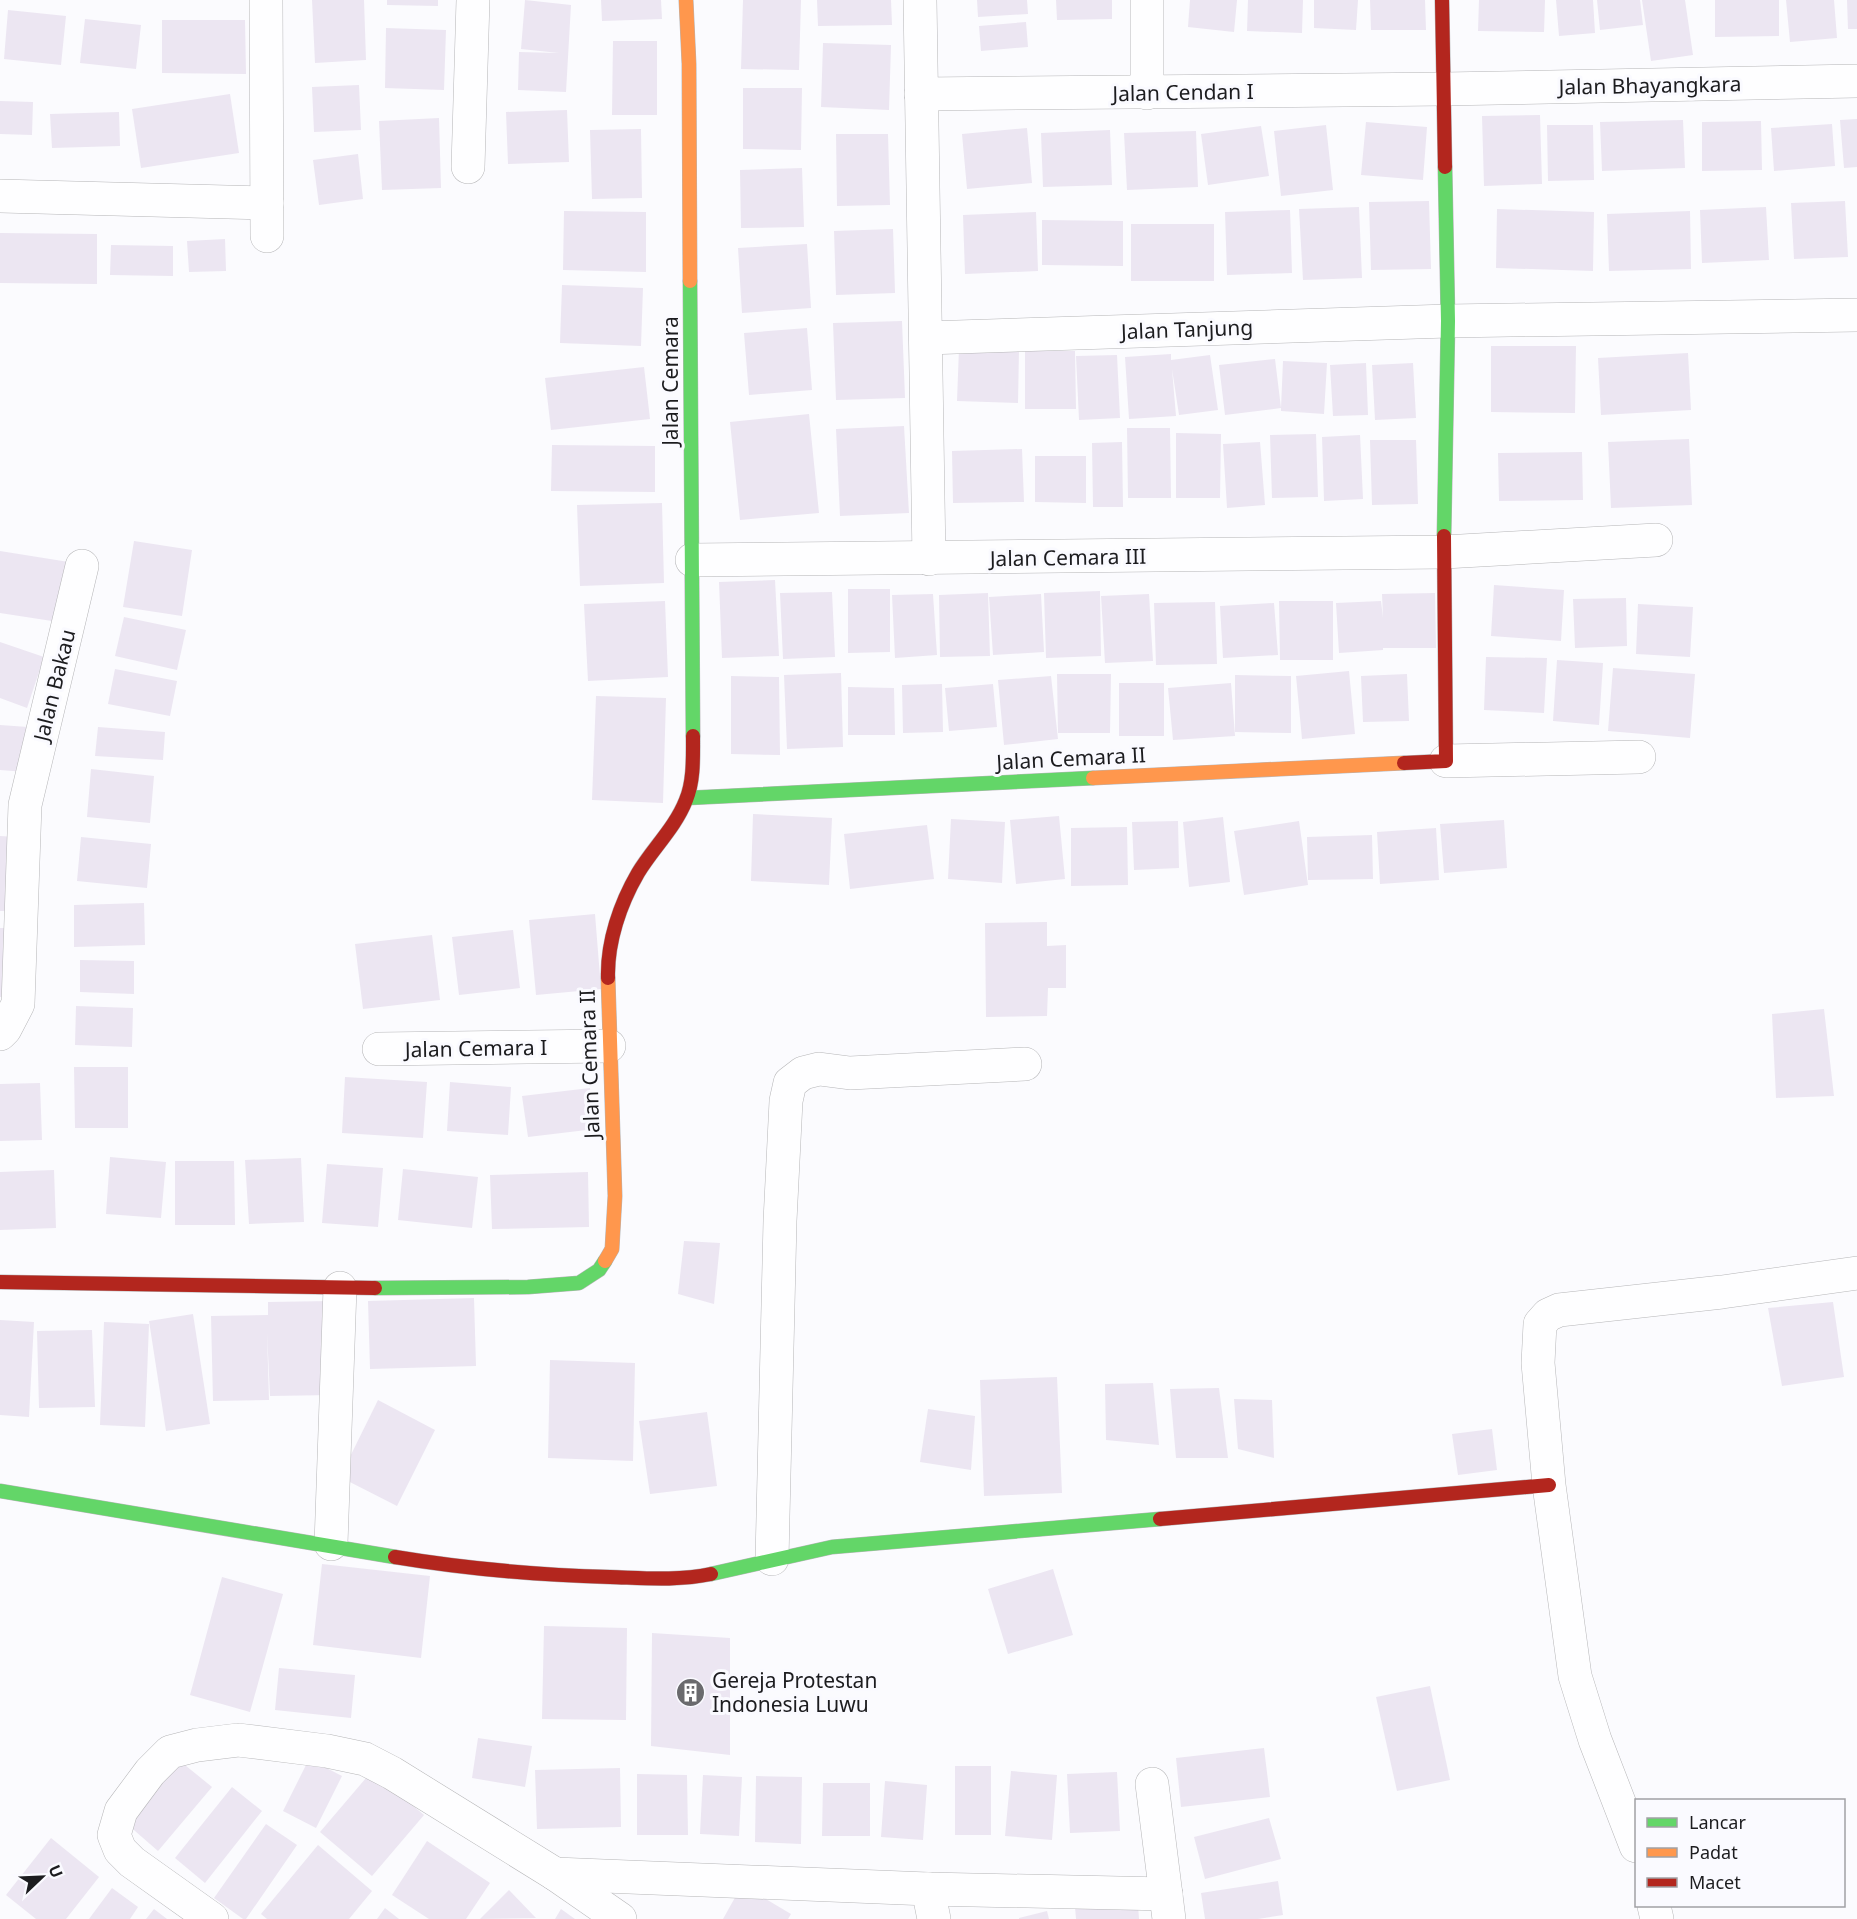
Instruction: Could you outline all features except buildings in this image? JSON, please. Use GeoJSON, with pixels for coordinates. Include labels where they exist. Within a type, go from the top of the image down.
{"type":"FeatureCollection","features":[{"type":"Feature","properties":{"kind":"street"},"geometry":{"type":"LineString","coordinates":[[266,0],[267,236]]}},
{"type":"Feature","properties":{"kind":"street"},"geometry":{"type":"LineString","coordinates":[[468,167],[473,0]]}},
{"type":"Feature","properties":{"kind":"street","name":"Jalan Cemara"},"geometry":{"type":"LineString","coordinates":[[686,0],[689,64],[693,762]]}},
{"type":"Feature","properties":{"kind":"street"},"geometry":{"type":"LineString","coordinates":[[920,0],[929,559]]}},
{"type":"Feature","properties":{"kind":"street"},"geometry":{"type":"LineString","coordinates":[[1146,93],[1147,0]]}},
{"type":"Feature","properties":{"kind":"street"},"geometry":{"type":"LineString","coordinates":[[1443,0],[1448,321],[1444,552],[1446,756],[1639,757]]}},
{"type":"Feature","properties":{"kind":"street","name":"Jalan Bhayangkara"},"geometry":{"type":"LineString","coordinates":[[1444,89],[1857,81]]}},
{"type":"Feature","properties":{"kind":"street","name":"Jalan Cendan I"},"geometry":{"type":"LineString","coordinates":[[921,94],[1444,89]]}},
{"type":"Feature","properties":{"kind":"street"},"geometry":{"type":"LineString","coordinates":[[0,196],[267,203]]}},
{"type":"Feature","properties":{"kind":"street","name":"Jalan Tanjung"},"geometry":{"type":"LineString","coordinates":[[926,338],[1448,321],[1857,315]]}},
{"type":"Feature","properties":{"kind":"street","name":"Jalan Cemara III"},"geometry":{"type":"LineString","coordinates":[[692,560],[1444,552],[1656,540]]}},
{"type":"Feature","properties":{"kind":"street","name":"Jalan Bakau"},"geometry":{"type":"LineString","coordinates":[[0,1034],[18,1004],[12,805],[82,566]]}},
{"type":"Feature","properties":{"kind":"street","name":"Jalan Cemara II"},"geometry":{"type":"LineString","coordinates":[[687,798],[1446,756]]}},
{"type":"Feature","properties":{"kind":"street","name":"Jalan Cemara II"},"geometry":{"type":"LineString","coordinates":[[0,1282],[340,1288],[528,1287],[579,1283],[599,1270],[612,1249],[615,1196],[608,971],[612,934],[638,873],[675,822],[687,798],[693,762]]}},
{"type":"Feature","properties":{"kind":"street","name":"Jalan Cemara I"},"geometry":{"type":"LineString","coordinates":[[379,1049],[609,1046]]}},
{"type":"Feature","properties":{"kind":"street"},"geometry":{"type":"LineString","coordinates":[[772,1559],[780,1221],[786,1101],[790,1083],[803,1073],[819,1069],[850,1073],[1025,1064]]}},
{"type":"Feature","properties":{"kind":"street"},"geometry":{"type":"LineString","coordinates":[[1635,1843],[1595,1740],[1575,1676],[1549,1485],[1538,1363],[1540,1324],[1548,1315],[1559,1310],[1722,1292],[1857,1273]]}},
{"type":"Feature","properties":{"kind":"street"},"geometry":{"type":"LineString","coordinates":[[331,1544],[340,1288]]}},
{"type":"Feature","properties":{"kind":"street"},"geometry":{"type":"LineString","coordinates":[[0,1491],[331,1544],[452,1566],[538,1575],[686,1579],[832,1547],[1549,1485]]}},
{"type":"Feature","properties":{"kind":"street"},"geometry":{"type":"LineString","coordinates":[[212,1919],[132,1862],[120,1850],[114,1835],[121,1811],[150,1772],[170,1752],[197,1745],[238,1740],[327,1751],[365,1759],[392,1773],[555,1874],[620,1919]]}},
{"type":"Feature","properties":{"kind":"street"},"geometry":{"type":"LineString","coordinates":[[555,1874],[931,1904],[1168,1907],[1152,1784]]}},
{"type":"Feature","properties":{"kind":"traffic: fast"},"geometry":{"type":"LineString","coordinates":[[1444,536],[1448,321],[1445,167]]}},
{"type":"Feature","properties":{"kind":"traffic: fast"},"geometry":{"type":"LineString","coordinates":[[690,281],[693,736]]}},
{"type":"Feature","properties":{"kind":"traffic: fast"},"geometry":{"type":"LineString","coordinates":[[687,798],[1093,778]]}},
{"type":"Feature","properties":{"kind":"traffic: fast"},"geometry":{"type":"LineString","coordinates":[[375,1288],[528,1287],[579,1283],[599,1270],[605,1261]]}},
{"type":"Feature","properties":{"kind":"traffic: fast"},"geometry":{"type":"LineString","coordinates":[[0,1491],[395,1557]]}},
{"type":"Feature","properties":{"kind":"traffic: fast"},"geometry":{"type":"LineString","coordinates":[[711,1574],[832,1547],[1160,1519]]}},
{"type":"Feature","properties":{"kind":"traffic: slow"},"geometry":{"type":"LineString","coordinates":[[686,0],[689,64],[690,281]]}},
{"type":"Feature","properties":{"kind":"traffic: slow"},"geometry":{"type":"LineString","coordinates":[[1093,778],[1404,763]]}},
{"type":"Feature","properties":{"kind":"traffic: slow"},"geometry":{"type":"LineString","coordinates":[[605,1261],[612,1249],[615,1196],[608,978]]}},
{"type":"Feature","properties":{"kind":"traffic: jam"},"geometry":{"type":"LineString","coordinates":[[1442,0],[1445,167]]}},
{"type":"Feature","properties":{"kind":"traffic: jam"},"geometry":{"type":"LineString","coordinates":[[1404,763],[1446,761],[1444,536]]}},
{"type":"Feature","properties":{"kind":"traffic: jam"},"geometry":{"type":"LineString","coordinates":[[608,978],[612,937],[626,897],[638,873],[676,820],[689,793],[693,736]]}},
{"type":"Feature","properties":{"kind":"traffic: jam"},"geometry":{"type":"LineString","coordinates":[[0,1282],[375,1288]]}},
{"type":"Feature","properties":{"kind":"traffic: jam"},"geometry":{"type":"LineString","coordinates":[[1160,1519],[1549,1485]]}},
{"type":"Feature","properties":{"kind":"traffic: jam"},"geometry":{"type":"LineString","coordinates":[[395,1557],[475,1568],[556,1575],[686,1578],[711,1574]]}},
{"type":"Feature","properties":{"kind":"place","name":"Gereja Protestan Indonesia Luwu"},"geometry":{"type":"Point","coordinates":[691,1692]}}]}
